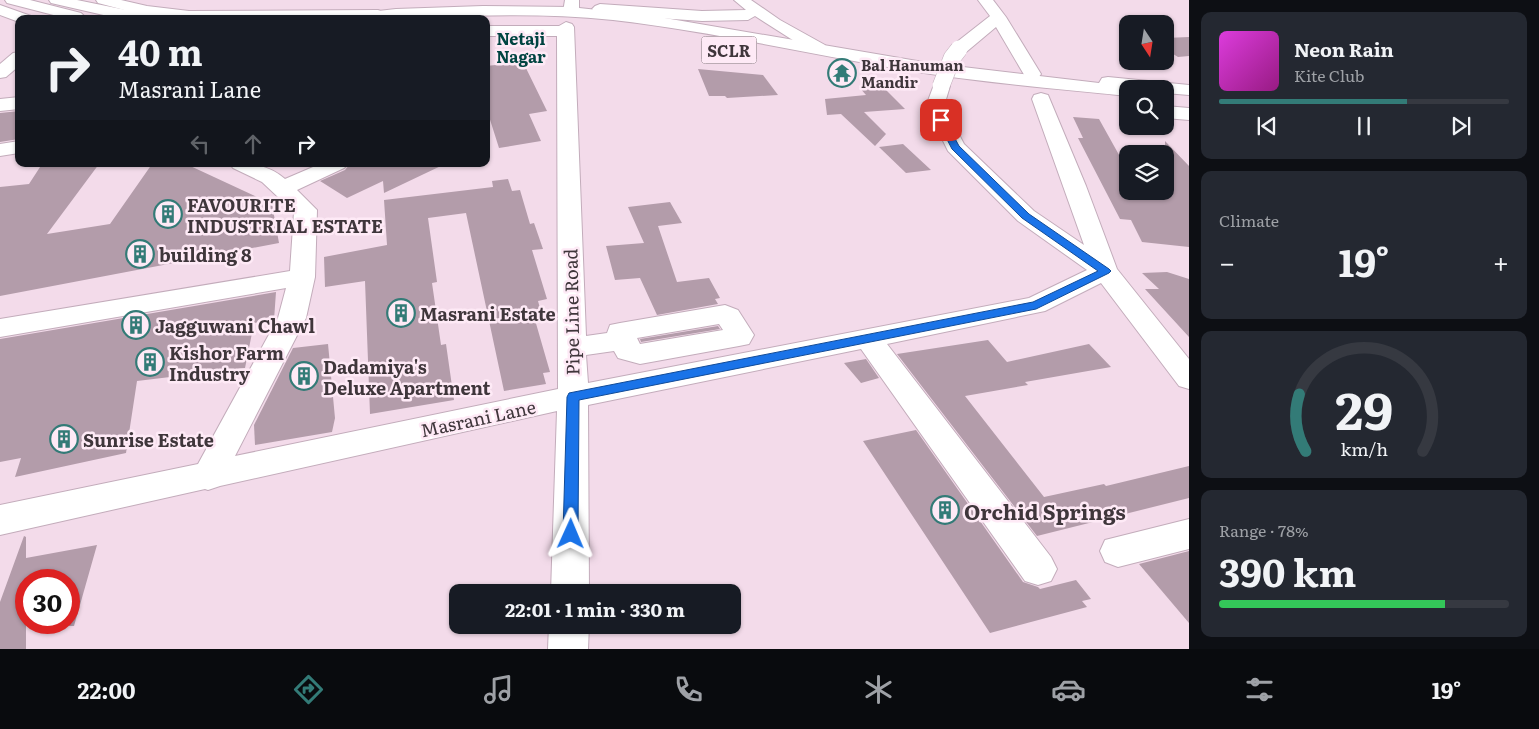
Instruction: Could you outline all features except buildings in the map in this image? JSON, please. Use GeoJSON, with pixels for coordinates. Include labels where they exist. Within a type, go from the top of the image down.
{"type":"FeatureCollection","features":[{"type":"Feature","properties":{"kind":"main road"},"geometry":{"type":"LineString","coordinates":[[56,0],[129,15]]}},
{"type":"Feature","properties":{"kind":"main road"},"geometry":{"type":"LineString","coordinates":[[103,0],[147,11],[181,15]]}},
{"type":"Feature","properties":{"kind":"main road"},"geometry":{"type":"LineString","coordinates":[[985,0],[998,18],[1036,86],[1075,186],[1105,271]]}},
{"type":"Feature","properties":{"kind":"main road"},"geometry":{"type":"LineString","coordinates":[[0,10],[20,8],[64,15]]}},
{"type":"Feature","properties":{"kind":"main road"},"geometry":{"type":"LineString","coordinates":[[732,33],[748,8]]}},
{"type":"Feature","properties":{"kind":"main road"},"geometry":{"type":"LineString","coordinates":[[600,9],[702,16],[748,8],[819,48]]}},
{"type":"Feature","properties":{"kind":"main road","name":"SCLR"},"geometry":{"type":"LineString","coordinates":[[378,15],[485,10],[569,18],[642,19],[819,48],[970,79]]}},
{"type":"Feature","properties":{"kind":"main road"},"geometry":{"type":"LineString","coordinates":[[490,30],[569,18]]}},
{"type":"Feature","properties":{"kind":"main road","name":"SCLR"},"geometry":{"type":"LineString","coordinates":[[490,25],[569,18],[594,30]]}},
{"type":"Feature","properties":{"kind":"main road","name":"Pipe Line Road"},"geometry":{"type":"LineString","coordinates":[[569,18],[573,397],[570,584]]}},
{"type":"Feature","properties":{"kind":"main road"},"geometry":{"type":"LineString","coordinates":[[998,18],[959,49],[952,58],[941,86],[935,106],[955,147],[1026,216],[1105,271],[1189,379]]}},
{"type":"Feature","properties":{"kind":"main road"},"geometry":{"type":"LineString","coordinates":[[622,33],[641,35]]}},
{"type":"Feature","properties":{"kind":"main road","name":"SCLR"},"geometry":{"type":"LineString","coordinates":[[755,54],[970,79]]}},
{"type":"Feature","properties":{"kind":"main road"},"geometry":{"type":"LineString","coordinates":[[0,73],[15,60]]}},
{"type":"Feature","properties":{"kind":"main road"},"geometry":{"type":"LineString","coordinates":[[970,79],[1036,86],[1119,99]]}},
{"type":"Feature","properties":{"kind":"main road"},"geometry":{"type":"LineString","coordinates":[[970,79],[1036,86],[1119,91]]}},
{"type":"Feature","properties":{"kind":"main road"},"geometry":{"type":"LineString","coordinates":[[1036,86],[1189,90]]}},
{"type":"Feature","properties":{"kind":"main road"},"geometry":{"type":"LineString","coordinates":[[1036,86],[1119,106]]}},
{"type":"Feature","properties":{"kind":"main road"},"geometry":{"type":"LineString","coordinates":[[1174,96],[1189,97]]}},
{"type":"Feature","properties":{"kind":"main road"},"geometry":{"type":"LineString","coordinates":[[0,105],[15,103]]}},
{"type":"Feature","properties":{"kind":"main road"},"geometry":{"type":"LineString","coordinates":[[1174,105],[1189,106]]}},
{"type":"Feature","properties":{"kind":"main road"},"geometry":{"type":"LineString","coordinates":[[1174,113],[1189,114]]}},
{"type":"Feature","properties":{"kind":"main road"},"geometry":{"type":"LineString","coordinates":[[0,150],[15,148]]}},
{"type":"Feature","properties":{"kind":"main road"},"geometry":{"type":"LineString","coordinates":[[208,477],[292,318],[302,277],[306,210],[270,177],[247,167]]}},
{"type":"Feature","properties":{"kind":"main road"},"geometry":{"type":"LineString","coordinates":[[282,188],[330,167]]}},
{"type":"Feature","properties":{"kind":"main road","name":"Masrani Lane"},"geometry":{"type":"LineString","coordinates":[[0,520],[208,477],[573,397],[1036,305],[1105,271]]}},
{"type":"Feature","properties":{"kind":"main road"},"geometry":{"type":"LineString","coordinates":[[0,328],[302,277]]}},
{"type":"Feature","properties":{"kind":"main road"},"geometry":{"type":"LineString","coordinates":[[725,314],[740,336],[663,350],[634,354],[625,348],[620,332],[725,314]]}},
{"type":"Feature","properties":{"kind":"main road"},"geometry":{"type":"LineString","coordinates":[[868,338],[1038,569]]}},
{"type":"Feature","properties":{"kind":"main road"},"geometry":{"type":"LineString","coordinates":[[572,348],[623,340]]}},
{"type":"Feature","properties":{"kind":"main road"},"geometry":{"type":"LineString","coordinates":[[663,350],[676,376]]}},
{"type":"Feature","properties":{"kind":"main road"},"geometry":{"type":"LineString","coordinates":[[1118,551],[1189,534]]}},
{"type":"Feature","properties":{"kind":"main road"},"geometry":{"type":"LineString","coordinates":[[568,649],[569,634]]}},
{"type":"Feature","properties":{"kind":"place","name":"Bal Hanuman Mandir"},"geometry":{"type":"Point","coordinates":[842,73]}},
{"type":"Feature","properties":{"kind":"place","name":"FAVOURITE INDUSTRIAL ESTATE"},"geometry":{"type":"Point","coordinates":[168,214]}},
{"type":"Feature","properties":{"kind":"place","name":"building 8"},"geometry":{"type":"Point","coordinates":[140,254]}},
{"type":"Feature","properties":{"kind":"place","name":"Masrani Estate"},"geometry":{"type":"Point","coordinates":[401,313]}},
{"type":"Feature","properties":{"kind":"place","name":"Jagguwani Chawl"},"geometry":{"type":"Point","coordinates":[136,325]}},
{"type":"Feature","properties":{"kind":"place","name":"Kishor Farm Industry"},"geometry":{"type":"Point","coordinates":[150,362]}},
{"type":"Feature","properties":{"kind":"place","name":"Dadamiya's Deluxe Apartment"},"geometry":{"type":"Point","coordinates":[304,376]}},
{"type":"Feature","properties":{"kind":"place","name":"Sunrise Estate"},"geometry":{"type":"Point","coordinates":[64,439]}},
{"type":"Feature","properties":{"kind":"place","name":"Orchid Springs"},"geometry":{"type":"Point","coordinates":[945,510]}},
{"type":"Feature","properties":{"kind":"district","name":"Netaji Nagar"},"geometry":{"type":"Point","coordinates":[521,47]}},
{"type":"Feature","properties":{"kind":"route"},"geometry":{"type":"LineString","coordinates":[[571,534],[573,397],[1036,305],[1105,271],[1026,216],[955,147],[941,120]]}}]}
